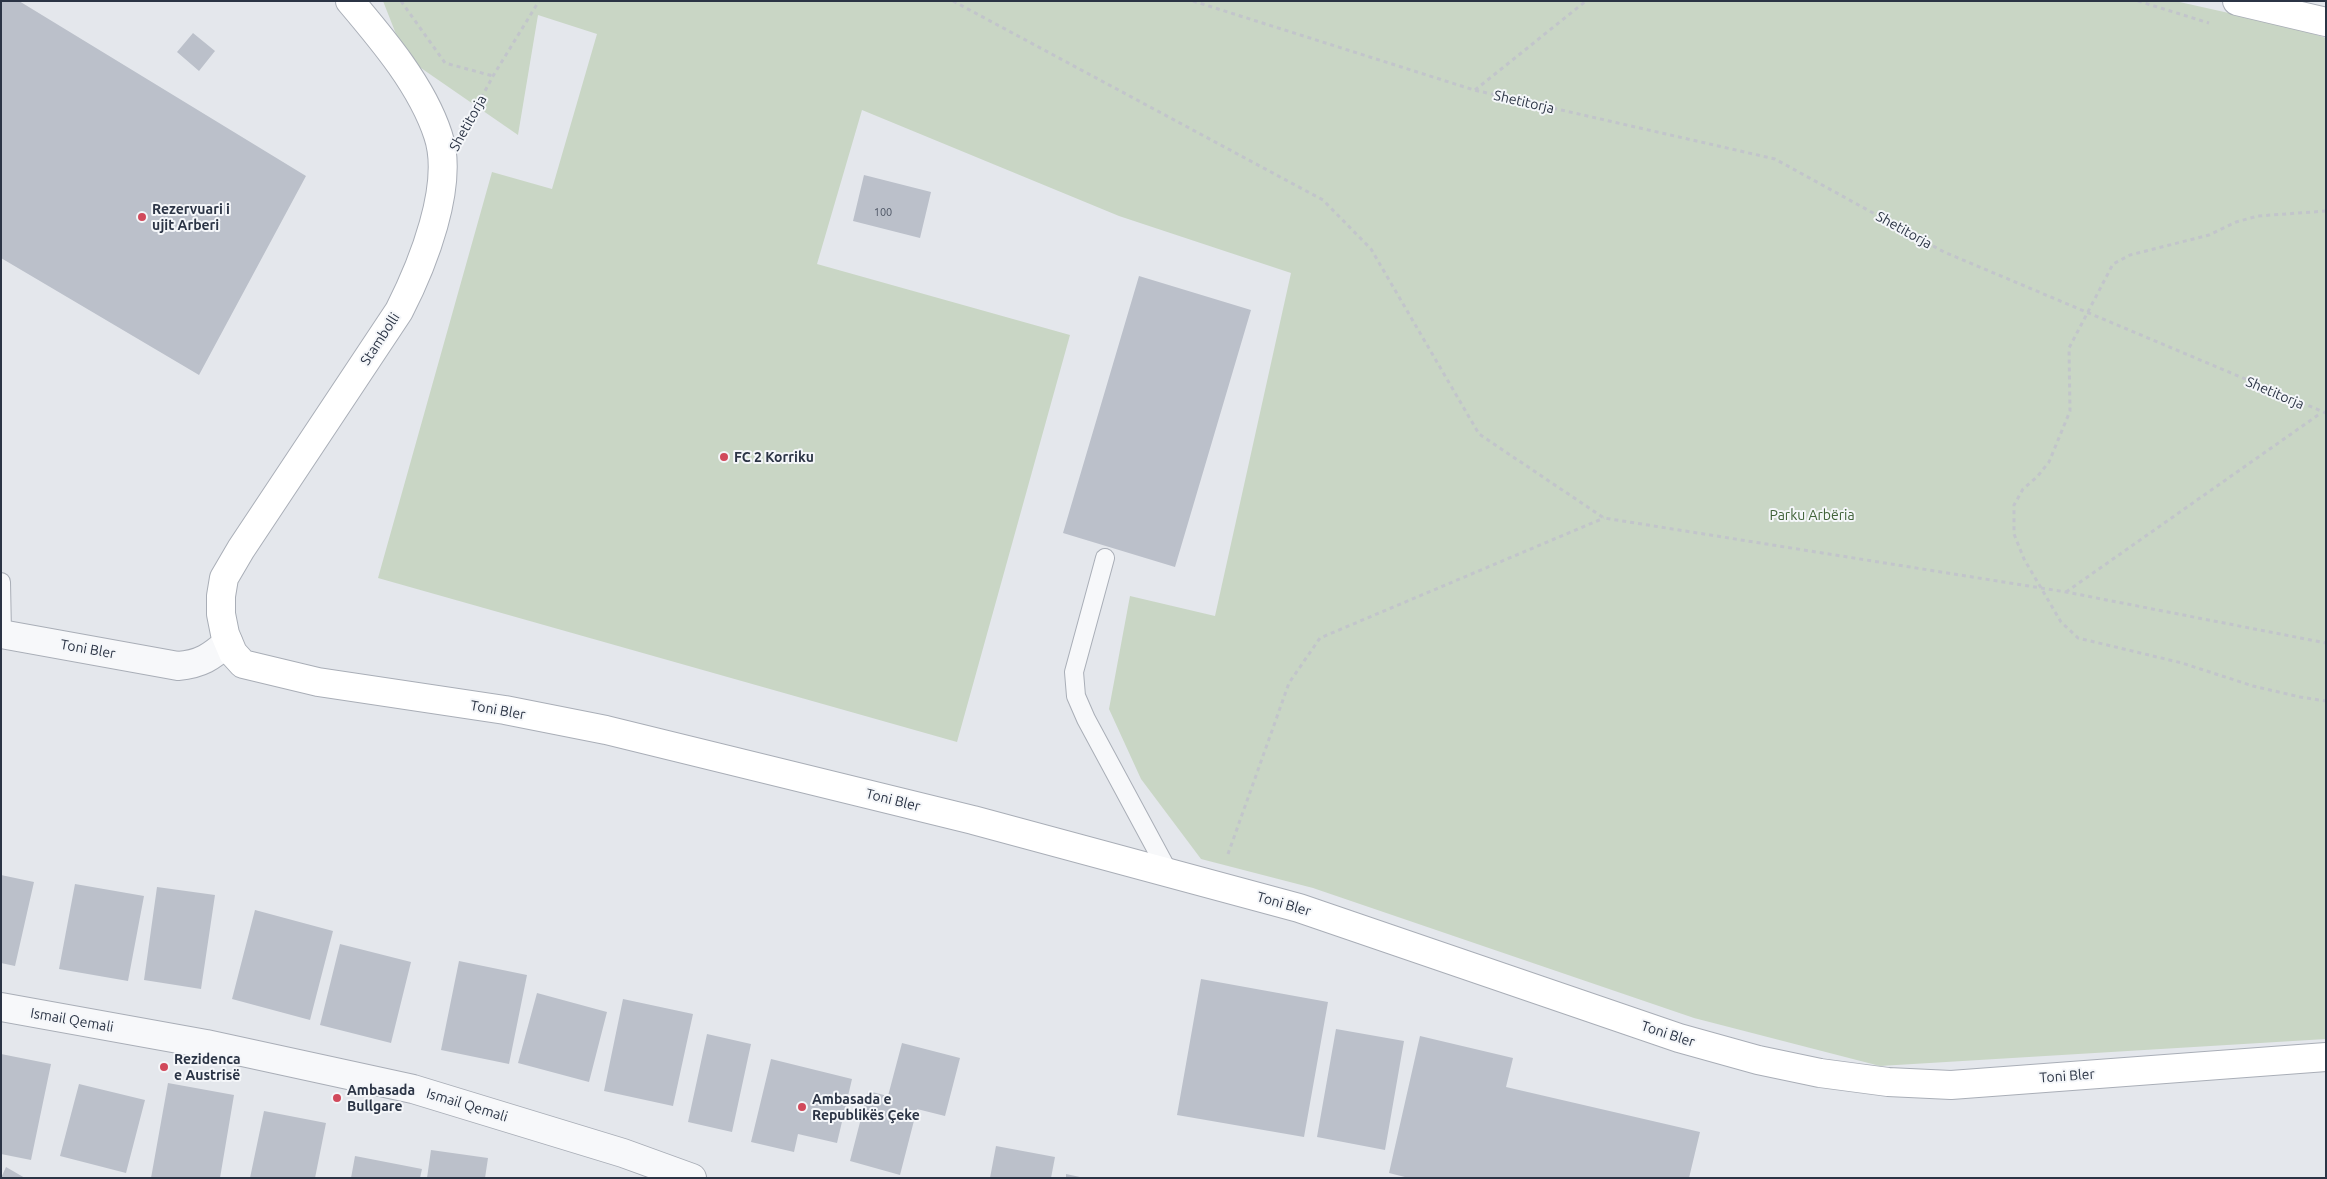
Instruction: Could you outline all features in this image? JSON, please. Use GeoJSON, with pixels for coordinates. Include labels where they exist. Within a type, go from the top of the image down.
{"type":"FeatureCollection","features":[{"type":"Feature","properties":{"kind":"street","name":"Stambolli"},"geometry":{"type":"LineString","coordinates":[[243,664],[233,653],[224,634],[221,596],[224,578],[241,549],[399,311],[416,278],[431,237],[442,170],[438,136],[423,102],[401,66],[350,1]]}},
{"type":"Feature","properties":{"kind":"street"},"geometry":{"type":"LineString","coordinates":[[2237,1],[2326,22]]}},
{"type":"Feature","properties":{"kind":"street","name":"Toni Bler"},"geometry":{"type":"LineString","coordinates":[[1,634],[178,666],[194,665],[211,656],[228,642]]}},
{"type":"Feature","properties":{"kind":"street","name":"Toni Bler"},"geometry":{"type":"LineString","coordinates":[[243,664],[318,682],[505,710],[606,730],[973,820],[1299,908],[1679,1038],[1758,1060],[1820,1074],[1888,1082],[1951,1085],[2326,1057]]}},
{"type":"Feature","properties":{"kind":"street","name":"Ismail Qemali"},"geometry":{"type":"LineString","coordinates":[[1,1007],[206,1044],[413,1089],[614,1150],[692,1178]]}},
{"type":"Feature","properties":{"kind":"lane"},"geometry":{"type":"LineString","coordinates":[[1105,558],[1074,672],[1076,696],[1170,873]]}},
{"type":"Feature","properties":{"kind":"lane"},"geometry":{"type":"LineString","coordinates":[[1,582],[1,634]]}},
{"type":"Feature","properties":{"kind":"path","name":"Shetitorja"},"geometry":{"type":"LineString","coordinates":[[401,1],[445,63],[493,76]]}},
{"type":"Feature","properties":{"kind":"path","name":"Shetitorja"},"geometry":{"type":"LineString","coordinates":[[442,170],[493,76],[539,1]]}},
{"type":"Feature","properties":{"kind":"path"},"geometry":{"type":"LineString","coordinates":[[953,1],[1323,200],[1371,249],[1479,434],[1604,518],[2066,592],[2326,643]]}},
{"type":"Feature","properties":{"kind":"path","name":"Shetitorja"},"geometry":{"type":"LineString","coordinates":[[1193,1],[1474,90],[1775,160],[1944,252],[2324,413]]}},
{"type":"Feature","properties":{"kind":"path","name":"Shetitorja"},"geometry":{"type":"LineString","coordinates":[[1474,90],[1586,1]]}},
{"type":"Feature","properties":{"kind":"path"},"geometry":{"type":"LineString","coordinates":[[2326,211],[2258,216],[2236,222],[2209,235],[2130,255],[2113,264],[2069,348],[2070,412],[2049,462],[2037,477],[2023,489],[2014,505],[2014,534],[2024,559],[2061,622],[2078,638],[2182,663],[2253,686],[2326,701]]}},
{"type":"Feature","properties":{"kind":"path","name":"Shetitorja"},"geometry":{"type":"LineString","coordinates":[[2066,592],[2324,413]]}},
{"type":"Feature","properties":{"kind":"path"},"geometry":{"type":"LineString","coordinates":[[1217,885],[1289,683],[1320,638],[1604,518]]}},
{"type":"Feature","properties":{"kind":"green space","name":"Parku Arbëria"},"geometry":{"type":"Polygon","coordinates":[[[383,1],[2175,1],[2296,28],[2326,38],[2326,1039],[1880,1066],[1694,1018],[1313,888],[1201,859],[1141,779],[1109,709],[1130,596],[1215,616],[1291,273],[1119,216],[862,110],[817,264],[1070,335],[957,742],[378,578],[492,172],[552,189],[597,34],[538,15],[518,135],[405,57],[383,1]]]}},
{"type":"Feature","properties":{"kind":"building","name":"Rezervuari i ujit Arberi"},"geometry":{"type":"Polygon","coordinates":[[[1,1],[19,1],[306,176],[199,375],[1,258],[1,1]]]}},
{"type":"Feature","properties":{"kind":"building"},"geometry":{"type":"Polygon","coordinates":[[[193,33],[215,51],[199,71],[177,52],[193,33]]]}},
{"type":"Feature","properties":{"kind":"building"},"geometry":{"type":"Polygon","coordinates":[[[864,175],[931,192],[920,238],[853,221],[864,175]]]}},
{"type":"Feature","properties":{"kind":"building"},"geometry":{"type":"Polygon","coordinates":[[[1139,276],[1251,310],[1175,567],[1063,533],[1139,276]]]}},
{"type":"Feature","properties":{"kind":"building"},"geometry":{"type":"Polygon","coordinates":[[[1,875],[34,882],[15,966],[1,963],[1,875]]]}},
{"type":"Feature","properties":{"kind":"building"},"geometry":{"type":"Polygon","coordinates":[[[75,884],[144,896],[128,981],[59,969],[75,884]]]}},
{"type":"Feature","properties":{"kind":"building"},"geometry":{"type":"Polygon","coordinates":[[[157,887],[215,895],[201,989],[144,980],[157,887]]]}},
{"type":"Feature","properties":{"kind":"building"},"geometry":{"type":"Polygon","coordinates":[[[255,910],[333,931],[310,1020],[232,999],[255,910]]]}},
{"type":"Feature","properties":{"kind":"building"},"geometry":{"type":"Polygon","coordinates":[[[340,944],[411,962],[391,1043],[320,1025],[340,944]]]}},
{"type":"Feature","properties":{"kind":"building"},"geometry":{"type":"Polygon","coordinates":[[[459,961],[527,975],[509,1064],[441,1050],[459,961]]]}},
{"type":"Feature","properties":{"kind":"building"},"geometry":{"type":"Polygon","coordinates":[[[1201,979],[1328,1002],[1304,1137],[1177,1115],[1201,979]]]}},
{"type":"Feature","properties":{"kind":"building"},"geometry":{"type":"Polygon","coordinates":[[[537,993],[607,1012],[589,1082],[518,1063],[537,993]]]}},
{"type":"Feature","properties":{"kind":"building"},"geometry":{"type":"Polygon","coordinates":[[[623,999],[693,1014],[673,1106],[604,1091],[623,999]]]}},
{"type":"Feature","properties":{"kind":"building"},"geometry":{"type":"Polygon","coordinates":[[[1336,1029],[1404,1041],[1385,1150],[1317,1137],[1336,1029]]]}},
{"type":"Feature","properties":{"kind":"building"},"geometry":{"type":"Polygon","coordinates":[[[707,1034],[751,1044],[732,1132],[688,1122],[707,1034]]]}},
{"type":"Feature","properties":{"kind":"building"},"geometry":{"type":"Polygon","coordinates":[[[1420,1036],[1513,1058],[1506,1087],[1700,1132],[1689,1178],[1409,1178],[1389,1173],[1420,1036]]]}},
{"type":"Feature","properties":{"kind":"building"},"geometry":{"type":"Polygon","coordinates":[[[902,1043],[960,1058],[945,1116],[917,1109],[900,1175],[850,1161],[868,1091],[888,1096],[902,1043]]]}},
{"type":"Feature","properties":{"kind":"building"},"geometry":{"type":"Polygon","coordinates":[[[1,1054],[51,1064],[31,1160],[1,1154],[1,1054]]]}},
{"type":"Feature","properties":{"kind":"building","name":"Ambasada e Republikës Çeke"},"geometry":{"type":"Polygon","coordinates":[[[771,1059],[852,1079],[837,1143],[798,1134],[794,1152],[751,1142],[771,1059]]]}},
{"type":"Feature","properties":{"kind":"building"},"geometry":{"type":"Polygon","coordinates":[[[168,1083],[234,1095],[220,1178],[151,1178],[168,1083]]]}},
{"type":"Feature","properties":{"kind":"building"},"geometry":{"type":"Polygon","coordinates":[[[79,1084],[145,1100],[126,1173],[60,1156],[79,1084]]]}},
{"type":"Feature","properties":{"kind":"building"},"geometry":{"type":"Polygon","coordinates":[[[264,1111],[326,1123],[315,1178],[250,1178],[264,1111]]]}},
{"type":"Feature","properties":{"kind":"building"},"geometry":{"type":"Polygon","coordinates":[[[996,1146],[1055,1157],[1051,1178],[990,1178],[996,1146]]]}},
{"type":"Feature","properties":{"kind":"building"},"geometry":{"type":"Polygon","coordinates":[[[431,1150],[488,1158],[485,1178],[427,1178],[431,1150]]]}},
{"type":"Feature","properties":{"kind":"building"},"geometry":{"type":"Polygon","coordinates":[[[355,1156],[422,1169],[420,1178],[351,1178],[355,1156]]]}},
{"type":"Feature","properties":{"kind":"building"},"geometry":{"type":"Polygon","coordinates":[[[6,1167],[25,1178],[1,1178],[6,1167]]]}},
{"type":"Feature","properties":{"kind":"building"},"geometry":{"type":"Polygon","coordinates":[[[1066,1174],[1080,1177],[1066,1178],[1066,1174]]]}},
{"type":"Feature","properties":{"kind":"place","name":"Rezervuari i ujit Arberi"},"geometry":{"type":"Point","coordinates":[142,217]}},
{"type":"Feature","properties":{"kind":"place","name":"FC 2 Korriku"},"geometry":{"type":"Point","coordinates":[724,457]}},
{"type":"Feature","properties":{"kind":"place","name":"Rezidenca e Austrisë"},"geometry":{"type":"Point","coordinates":[164,1067]}},
{"type":"Feature","properties":{"kind":"place","name":"Ambasada Bullgare"},"geometry":{"type":"Point","coordinates":[337,1098]}},
{"type":"Feature","properties":{"kind":"place","name":"Ambasada e Republikës Çeke"},"geometry":{"type":"Point","coordinates":[802,1107]}}]}
